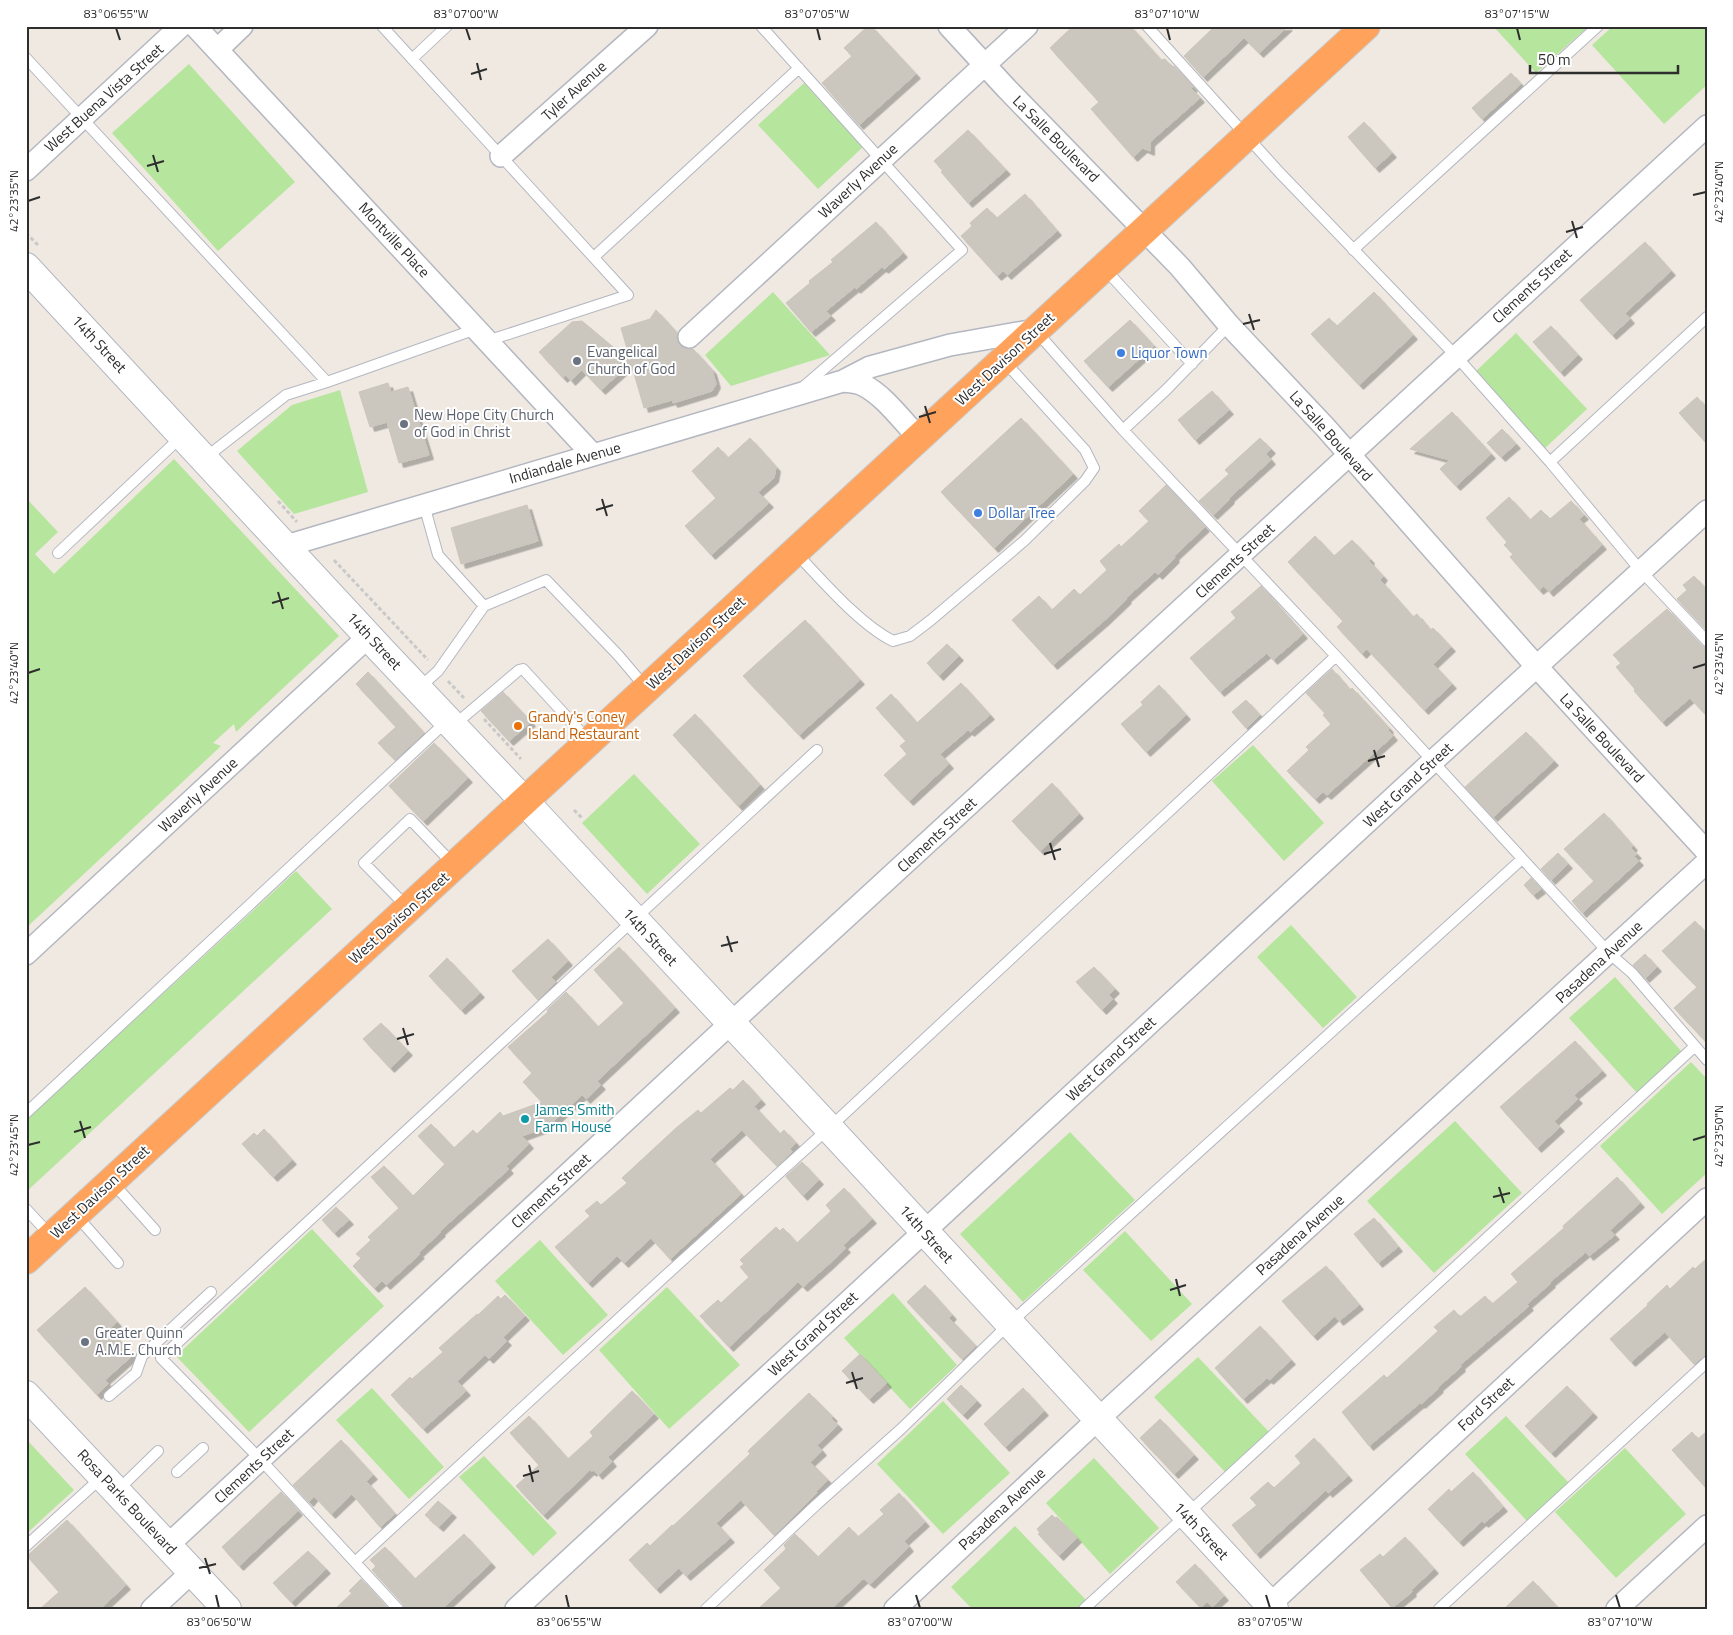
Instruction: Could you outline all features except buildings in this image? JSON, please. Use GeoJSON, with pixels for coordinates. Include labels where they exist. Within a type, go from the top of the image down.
{"type":"FeatureCollection","features":[{"type":"Feature","properties":{"kind":"highway","name":"West Davison Street"},"geometry":{"type":"LineString","coordinates":[[26,1260],[526,802],[1366,26]]}},
{"type":"Feature","properties":{"kind":"street","name":"West Buena Vista Street"},"geometry":{"type":"LineString","coordinates":[[26,170],[181,26]]}},
{"type":"Feature","properties":{"kind":"street","name":"Montville Place"},"geometry":{"type":"LineString","coordinates":[[195,26],[593,455]]}},
{"type":"Feature","properties":{"kind":"street"},"geometry":{"type":"LineString","coordinates":[[217,50],[242,26]]}},
{"type":"Feature","properties":{"kind":"street","name":"Tyler Avenue"},"geometry":{"type":"LineString","coordinates":[[502,156],[647,26]]}},
{"type":"Feature","properties":{"kind":"street","name":"La Salle Boulevard"},"geometry":{"type":"LineString","coordinates":[[949,26],[1180,267],[1229,325],[1348,454],[1537,667],[1707,852]]}},
{"type":"Feature","properties":{"kind":"street","name":"Waverly Avenue"},"geometry":{"type":"LineString","coordinates":[[689,337],[1027,26]]}},
{"type":"Feature","properties":{"kind":"street","name":"Clements Street"},"geometry":{"type":"LineString","coordinates":[[168,1545],[731,1024],[1328,476],[1348,454],[1707,126]]}},
{"type":"Feature","properties":{"kind":"street","name":"14th Street"},"geometry":{"type":"LineString","coordinates":[[26,267],[829,1128],[1269,1607]]}},
{"type":"Feature","properties":{"kind":"street","name":"Indiandale Avenue"},"geometry":{"type":"LineString","coordinates":[[286,546],[844,381],[870,366],[950,345],[1035,330]]}},
{"type":"Feature","properties":{"kind":"street"},"geometry":{"type":"LineString","coordinates":[[844,381],[863,385],[871,390],[919,438]]}},
{"type":"Feature","properties":{"kind":"street","name":"West Grand Street"},"geometry":{"type":"LineString","coordinates":[[516,1609],[1432,762],[1707,511]]}},
{"type":"Feature","properties":{"kind":"street","name":"Waverly Avenue"},"geometry":{"type":"LineString","coordinates":[[26,954],[369,636]]}},
{"type":"Feature","properties":{"kind":"street","name":"Pasadena Avenue"},"geometry":{"type":"LineString","coordinates":[[895,1609],[1098,1420],[1707,862]]}},
{"type":"Feature","properties":{"kind":"street","name":"Ford Street"},"geometry":{"type":"LineString","coordinates":[[1269,1607],[1707,1199]]}},
{"type":"Feature","properties":{"kind":"street","name":"Rosa Parks Boulevard"},"geometry":{"type":"LineString","coordinates":[[26,1395],[227,1609]]}},
{"type":"Feature","properties":{"kind":"street"},"geometry":{"type":"LineString","coordinates":[[1617,1609],[1707,1526]]}},
{"type":"Feature","properties":{"kind":"street"},"geometry":{"type":"LineString","coordinates":[[152,1609],[192,1572]]}},
{"type":"Feature","properties":{"kind":"lane"},"geometry":{"type":"LineString","coordinates":[[205,459],[286,395],[482,335],[628,295],[382,26]]}},
{"type":"Feature","properties":{"kind":"lane"},"geometry":{"type":"LineString","coordinates":[[412,58],[447,26]]}},
{"type":"Feature","properties":{"kind":"lane"},"geometry":{"type":"LineString","coordinates":[[761,26],[962,250],[792,396]]}},
{"type":"Feature","properties":{"kind":"lane"},"geometry":{"type":"LineString","coordinates":[[1147,26],[1353,250],[1456,356],[1550,462],[1641,571],[1707,641]]}},
{"type":"Feature","properties":{"kind":"lane"},"geometry":{"type":"LineString","coordinates":[[1353,250],[1598,26]]}},
{"type":"Feature","properties":{"kind":"lane"},"geometry":{"type":"LineString","coordinates":[[26,58],[327,382]]}},
{"type":"Feature","properties":{"kind":"lane"},"geometry":{"type":"LineString","coordinates":[[594,257],[799,68]]}},
{"type":"Feature","properties":{"kind":"lane"},"geometry":{"type":"LineString","coordinates":[[1104,268],[1192,364]]}},
{"type":"Feature","properties":{"kind":"lane"},"geometry":{"type":"LineString","coordinates":[[1550,462],[1707,317]]}},
{"type":"Feature","properties":{"kind":"lane"},"geometry":{"type":"LineString","coordinates":[[1123,430],[1192,364],[1229,325]]}},
{"type":"Feature","properties":{"kind":"lane"},"geometry":{"type":"LineString","coordinates":[[1035,330],[1123,430],[1336,656],[1609,953],[1632,973],[1707,1060]]}},
{"type":"Feature","properties":{"kind":"lane"},"geometry":{"type":"LineString","coordinates":[[795,552],[880,635],[893,641],[910,636],[1024,542],[1085,482],[1094,468],[1085,450],[1003,360]]}},
{"type":"Feature","properties":{"kind":"lane"},"geometry":{"type":"LineString","coordinates":[[58,553],[183,435]]}},
{"type":"Feature","properties":{"kind":"lane"},"geometry":{"type":"LineString","coordinates":[[424,505],[438,555],[484,606]]}},
{"type":"Feature","properties":{"kind":"lane"},"geometry":{"type":"LineString","coordinates":[[418,688],[438,671],[484,606],[546,580],[618,655],[647,689]]}},
{"type":"Feature","properties":{"kind":"lane"},"geometry":{"type":"LineString","coordinates":[[355,1562],[664,1276],[829,1128],[1336,656]]}},
{"type":"Feature","properties":{"kind":"lane"},"geometry":{"type":"LineString","coordinates":[[26,1113],[451,723],[519,670],[523,669],[590,742]]}},
{"type":"Feature","properties":{"kind":"lane"},"geometry":{"type":"LineString","coordinates":[[398,1609],[261,1460],[161,1358],[817,750]]}},
{"type":"Feature","properties":{"kind":"lane"},"geometry":{"type":"LineString","coordinates":[[409,909],[364,863],[410,819],[456,866]]}},
{"type":"Feature","properties":{"kind":"lane"},"geometry":{"type":"LineString","coordinates":[[706,1609],[901,1428],[1009,1324],[1522,859]]}},
{"type":"Feature","properties":{"kind":"lane"},"geometry":{"type":"LineString","coordinates":[[1084,1609],[1694,1047]]}},
{"type":"Feature","properties":{"kind":"lane"},"geometry":{"type":"LineString","coordinates":[[112,1182],[155,1230]]}},
{"type":"Feature","properties":{"kind":"lane"},"geometry":{"type":"LineString","coordinates":[[26,1210],[52,1237]]}},
{"type":"Feature","properties":{"kind":"lane"},"geometry":{"type":"LineString","coordinates":[[76,1215],[118,1263]]}},
{"type":"Feature","properties":{"kind":"lane"},"geometry":{"type":"LineString","coordinates":[[109,1396],[136,1373],[142,1356],[211,1292]]}},
{"type":"Feature","properties":{"kind":"lane"},"geometry":{"type":"LineString","coordinates":[[1439,1609],[1707,1362]]}},
{"type":"Feature","properties":{"kind":"lane"},"geometry":{"type":"LineString","coordinates":[[177,1472],[203,1448]]}},
{"type":"Feature","properties":{"kind":"lane"},"geometry":{"type":"LineString","coordinates":[[26,1546],[158,1451]]}},
{"type":"Feature","properties":{"kind":"path"},"geometry":{"type":"LineString","coordinates":[[574,810],[582,819]]}},
{"type":"Feature","properties":{"kind":"green space"},"geometry":{"type":"Polygon","coordinates":[[[1493,26],[1589,26],[1536,73],[1493,26]]]}},
{"type":"Feature","properties":{"kind":"green space"},"geometry":{"type":"Polygon","coordinates":[[[1613,26],[1703,26],[1707,31],[1707,85],[1664,124],[1592,45],[1613,26]]]}},
{"type":"Feature","properties":{"kind":"green space"},"geometry":{"type":"Polygon","coordinates":[[[189,64],[295,182],[218,251],[112,133],[189,64]]]}},
{"type":"Feature","properties":{"kind":"green space"},"geometry":{"type":"Polygon","coordinates":[[[804,83],[863,147],[818,189],[758,125],[804,83]]]}},
{"type":"Feature","properties":{"kind":"green space"},"geometry":{"type":"Polygon","coordinates":[[[773,292],[830,355],[731,386],[705,355],[773,292]]]}},
{"type":"Feature","properties":{"kind":"green space"},"geometry":{"type":"Polygon","coordinates":[[[1516,333],[1587,409],[1543,450],[1473,374],[1516,333]]]}},
{"type":"Feature","properties":{"kind":"green space"},"geometry":{"type":"Polygon","coordinates":[[[340,390],[368,492],[294,514],[237,451],[292,405],[340,390]]]}},
{"type":"Feature","properties":{"kind":"green space"},"geometry":{"type":"Polygon","coordinates":[[[174,459],[339,636],[236,732],[234,724],[213,743],[221,746],[26,928],[26,498],[58,532],[35,554],[54,574],[174,459]]]}},
{"type":"Feature","properties":{"kind":"green space"},"geometry":{"type":"Polygon","coordinates":[[[1253,745],[1324,823],[1284,861],[1212,781],[1253,745]]]}},
{"type":"Feature","properties":{"kind":"green space"},"geometry":{"type":"Polygon","coordinates":[[[634,774],[700,844],[647,894],[582,823],[634,774]]]}},
{"type":"Feature","properties":{"kind":"green space"},"geometry":{"type":"Polygon","coordinates":[[[296,871],[332,909],[26,1192],[26,1120],[296,871]]]}},
{"type":"Feature","properties":{"kind":"green space"},"geometry":{"type":"Polygon","coordinates":[[[1291,925],[1357,997],[1323,1028],[1257,957],[1291,925]]]}},
{"type":"Feature","properties":{"kind":"green space"},"geometry":{"type":"Polygon","coordinates":[[[1615,977],[1682,1052],[1637,1093],[1569,1018],[1615,977]]]}},
{"type":"Feature","properties":{"kind":"green space"},"geometry":{"type":"Polygon","coordinates":[[[1691,1062],[1707,1079],[1707,1173],[1662,1214],[1600,1146],[1691,1062]]]}},
{"type":"Feature","properties":{"kind":"green space"},"geometry":{"type":"Polygon","coordinates":[[[1455,1121],[1522,1193],[1434,1273],[1367,1201],[1455,1121]]]}},
{"type":"Feature","properties":{"kind":"green space"},"geometry":{"type":"Polygon","coordinates":[[[1070,1132],[1135,1200],[1023,1302],[960,1234],[1070,1132]]]}},
{"type":"Feature","properties":{"kind":"green space"},"geometry":{"type":"Polygon","coordinates":[[[312,1229],[384,1306],[249,1432],[176,1356],[312,1229]]]}},
{"type":"Feature","properties":{"kind":"green space"},"geometry":{"type":"Polygon","coordinates":[[[1125,1231],[1192,1304],[1151,1341],[1083,1270],[1125,1231]]]}},
{"type":"Feature","properties":{"kind":"green space"},"geometry":{"type":"Polygon","coordinates":[[[540,1240],[608,1315],[563,1355],[495,1281],[540,1240]]]}},
{"type":"Feature","properties":{"kind":"green space"},"geometry":{"type":"Polygon","coordinates":[[[667,1287],[740,1365],[669,1429],[599,1350],[667,1287]]]}},
{"type":"Feature","properties":{"kind":"green space"},"geometry":{"type":"Polygon","coordinates":[[[893,1293],[957,1365],[910,1409],[844,1338],[893,1293]]]}},
{"type":"Feature","properties":{"kind":"green space"},"geometry":{"type":"Polygon","coordinates":[[[1198,1357],[1270,1433],[1227,1474],[1154,1397],[1198,1357]]]}},
{"type":"Feature","properties":{"kind":"green space"},"geometry":{"type":"Polygon","coordinates":[[[372,1388],[444,1467],[409,1499],[336,1420],[372,1388]]]}},
{"type":"Feature","properties":{"kind":"green space"},"geometry":{"type":"Polygon","coordinates":[[[943,1401],[1010,1473],[943,1534],[877,1464],[943,1401]]]}},
{"type":"Feature","properties":{"kind":"green space"},"geometry":{"type":"Polygon","coordinates":[[[1506,1416],[1569,1483],[1527,1521],[1465,1454],[1506,1416]]]}},
{"type":"Feature","properties":{"kind":"green space"},"geometry":{"type":"Polygon","coordinates":[[[26,1439],[74,1490],[26,1534],[26,1439]]]}},
{"type":"Feature","properties":{"kind":"green space"},"geometry":{"type":"Polygon","coordinates":[[[1625,1448],[1686,1514],[1616,1578],[1555,1512],[1625,1448]]]}},
{"type":"Feature","properties":{"kind":"green space"},"geometry":{"type":"Polygon","coordinates":[[[484,1456],[557,1533],[533,1556],[459,1477],[484,1456]]]}},
{"type":"Feature","properties":{"kind":"green space"},"geometry":{"type":"Polygon","coordinates":[[[1094,1458],[1159,1528],[1110,1574],[1046,1503],[1094,1458]]]}},
{"type":"Feature","properties":{"kind":"green space"},"geometry":{"type":"Polygon","coordinates":[[[1015,1526],[1086,1600],[1077,1609],[972,1609],[951,1587],[1015,1526]]]}},
{"type":"Feature","properties":{"kind":"place","name":"Liquor Town"},"geometry":{"type":"Point","coordinates":[1121,353]}},
{"type":"Feature","properties":{"kind":"place","name":"Evangelical Church of God"},"geometry":{"type":"Point","coordinates":[577,361]}},
{"type":"Feature","properties":{"kind":"place","name":"New Hope City Church of God in Christ"},"geometry":{"type":"Point","coordinates":[404,424]}},
{"type":"Feature","properties":{"kind":"place","name":"Dollar Tree"},"geometry":{"type":"Point","coordinates":[978,513]}},
{"type":"Feature","properties":{"kind":"place","name":"Grandy's Coney Island Restaurant"},"geometry":{"type":"Point","coordinates":[518,726]}},
{"type":"Feature","properties":{"kind":"place","name":"James Smith Farm House"},"geometry":{"type":"Point","coordinates":[525,1119]}},
{"type":"Feature","properties":{"kind":"place","name":"Greater Quinn A.M.E. Church"},"geometry":{"type":"Point","coordinates":[85,1342]}}]}
